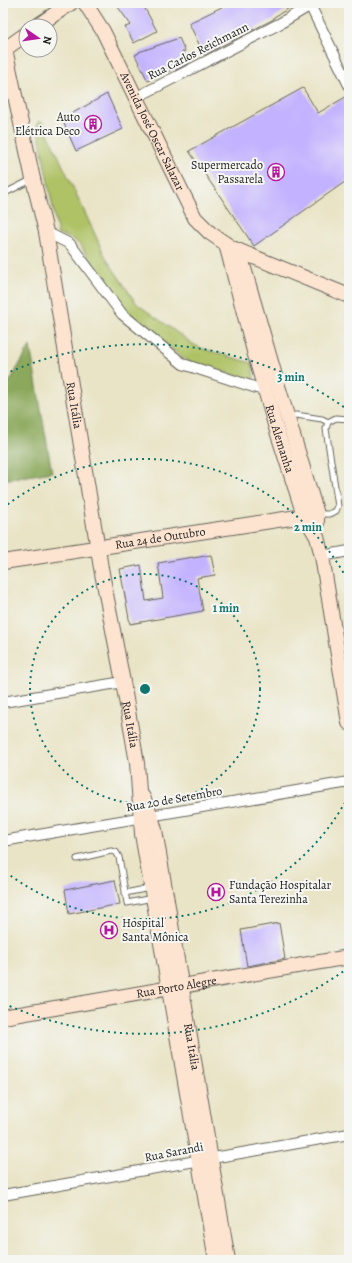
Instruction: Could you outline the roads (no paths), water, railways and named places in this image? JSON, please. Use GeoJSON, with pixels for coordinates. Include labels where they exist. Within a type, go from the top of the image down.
{"type":"FeatureCollection","features":[{"type":"Feature","properties":{"kind":"main road"},"geometry":{"type":"LineString","coordinates":[[49,18],[71,3]]}},
{"type":"Feature","properties":{"kind":"main road","name":"Avenida José Oscar Salazar"},"geometry":{"type":"LineString","coordinates":[[85,3],[103,32],[195,218],[210,233],[233,248],[349,296]]}},
{"type":"Feature","properties":{"kind":"main road","name":"Rua Itália"},"geometry":{"type":"LineString","coordinates":[[18,39],[4,48],[46,232],[98,546],[146,816],[153,892],[175,987]]}},
{"type":"Feature","properties":{"kind":"main road","name":"Rua Alemanha"},"geometry":{"type":"LineString","coordinates":[[233,248],[276,428],[310,514]]}},
{"type":"Feature","properties":{"kind":"main road","name":"Rua Alemanha"},"geometry":{"type":"LineString","coordinates":[[233,248],[288,418],[310,514],[322,556],[349,723]]}},
{"type":"Feature","properties":{"kind":"main road","name":"Rua 24 de Outubro"},"geometry":{"type":"LineString","coordinates":[[3,562],[310,514]]}},
{"type":"Feature","properties":{"kind":"main road","name":"Rua Itália"},"geometry":{"type":"LineString","coordinates":[[146,816],[155,830],[175,987],[222,1256]]}},
{"type":"Feature","properties":{"kind":"main road","name":"Rua Porto Alegre"},"geometry":{"type":"LineString","coordinates":[[3,1017],[349,957]]}},
{"type":"Feature","properties":{"kind":"street","name":"Rua Carlos Reichmann"},"geometry":{"type":"LineString","coordinates":[[135,98],[279,24],[311,4]]}},
{"type":"Feature","properties":{"kind":"street"},"geometry":{"type":"LineString","coordinates":[[311,4],[349,85]]}},
{"type":"Feature","properties":{"kind":"street"},"geometry":{"type":"LineString","coordinates":[[46,232],[70,244],[122,314],[183,364],[266,391]]}},
{"type":"Feature","properties":{"kind":"street"},"geometry":{"type":"LineString","coordinates":[[322,556],[349,551]]}},
{"type":"Feature","properties":{"kind":"street"},"geometry":{"type":"LineString","coordinates":[[3,702],[123,682]]}},
{"type":"Feature","properties":{"kind":"street","name":"Rua 20 de Setembro"},"geometry":{"type":"LineString","coordinates":[[3,841],[349,782]]}},
{"type":"Feature","properties":{"kind":"street","name":"Rua Sarandi"},"geometry":{"type":"LineString","coordinates":[[3,1195],[349,1134]]}},
{"type":"Feature","properties":{"kind":"lane"},"geometry":{"type":"LineString","coordinates":[[3,194],[33,179]]}},
{"type":"Feature","properties":{"kind":"lane"},"geometry":{"type":"LineString","coordinates":[[276,428],[288,418],[296,415],[322,419],[328,422]]}},
{"type":"Feature","properties":{"kind":"lane"},"geometry":{"type":"LineString","coordinates":[[310,514],[329,514],[336,511],[338,506],[326,429],[328,422],[336,418],[349,419]]}},
{"type":"Feature","properties":{"kind":"lane"},"geometry":{"type":"LineString","coordinates":[[77,859],[111,851],[116,852],[119,857],[127,903],[153,892]]}},
{"type":"Feature","properties":{"kind":"lane"},"geometry":{"type":"LineString","coordinates":[[125,893],[153,892]]}},
{"type":"Feature","properties":{"kind":"place","name":"Auto Elétrica Deco"},"geometry":{"type":"Point","coordinates":[93,124]}},
{"type":"Feature","properties":{"kind":"place","name":"Supermercado Passarela"},"geometry":{"type":"Point","coordinates":[276,172]}},
{"type":"Feature","properties":{"kind":"place","name":"Fundação Hospitalar Santa Terezinha"},"geometry":{"type":"Point","coordinates":[216,892]}},
{"type":"Feature","properties":{"kind":"place","name":"Hospital Santa Mônica"},"geometry":{"type":"Point","coordinates":[109,930]}}]}
